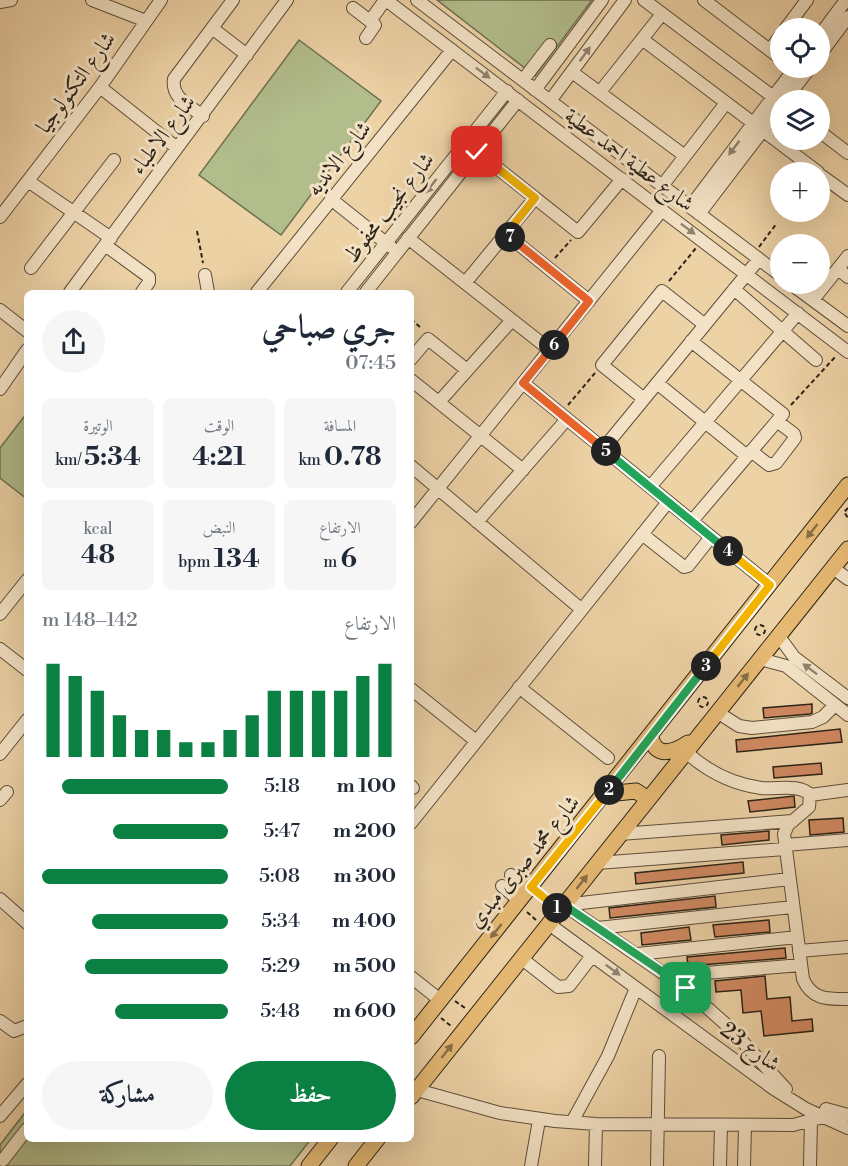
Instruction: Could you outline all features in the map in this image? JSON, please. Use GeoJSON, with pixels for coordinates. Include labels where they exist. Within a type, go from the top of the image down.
{"type":"FeatureCollection","features":[{"type":"Feature","properties":{"kind":"main road","name":"شارع محمد صبرى مبدي"},"geometry":{"type":"LineString","coordinates":[[414,1033],[606,794],[848,485]]}},
{"type":"Feature","properties":{"kind":"main road"},"geometry":{"type":"LineString","coordinates":[[414,1093],[848,549]]}},
{"type":"Feature","properties":{"kind":"main road"},"geometry":{"type":"LineString","coordinates":[[651,737],[652,742],[660,751],[672,753],[699,735]]}},
{"type":"Feature","properties":{"kind":"main road"},"geometry":{"type":"LineString","coordinates":[[606,794],[636,791],[648,799]]}},
{"type":"Feature","properties":{"kind":"main road"},"geometry":{"type":"LineString","coordinates":[[309,1166],[328,1142]]}},
{"type":"Feature","properties":{"kind":"main road"},"geometry":{"type":"LineString","coordinates":[[356,1166],[375,1142]]}},
{"type":"Feature","properties":{"kind":"street"},"geometry":{"type":"LineString","coordinates":[[0,2],[11,0]]}},
{"type":"Feature","properties":{"kind":"street"},"geometry":{"type":"LineString","coordinates":[[93,0],[146,21]]}},
{"type":"Feature","properties":{"kind":"street","name":"شارع التكنولوجيا"},"geometry":{"type":"LineString","coordinates":[[0,217],[100,87],[161,0]]}},
{"type":"Feature","properties":{"kind":"street"},"geometry":{"type":"LineString","coordinates":[[203,116],[177,96],[173,83],[175,76],[233,0]]}},
{"type":"Feature","properties":{"kind":"street","name":"شارع الاطباء"},"geometry":{"type":"LineString","coordinates":[[71,290],[287,0]]}},
{"type":"Feature","properties":{"kind":"street"},"geometry":{"type":"LineString","coordinates":[[365,0],[355,9],[375,27],[366,38]]}},
{"type":"Feature","properties":{"kind":"street"},"geometry":{"type":"LineString","coordinates":[[370,21],[385,0]]}},
{"type":"Feature","properties":{"kind":"street","name":"شارع عطية احمد عطية"},"geometry":{"type":"LineString","coordinates":[[385,0],[845,350]]}},
{"type":"Feature","properties":{"kind":"street","name":"شارع عطية احمد عطية"},"geometry":{"type":"LineString","coordinates":[[417,0],[770,268]]}},
{"type":"Feature","properties":{"kind":"street"},"geometry":{"type":"LineString","coordinates":[[535,90],[602,0]]}},
{"type":"Feature","properties":{"kind":"street"},"geometry":{"type":"LineString","coordinates":[[550,101],[625,0]]}},
{"type":"Feature","properties":{"kind":"street"},"geometry":{"type":"LineString","coordinates":[[644,0],[770,95]]}},
{"type":"Feature","properties":{"kind":"street"},"geometry":{"type":"LineString","coordinates":[[704,0],[770,50]]}},
{"type":"Feature","properties":{"kind":"street"},"geometry":{"type":"LineString","coordinates":[[794,18],[807,0]]}},
{"type":"Feature","properties":{"kind":"street"},"geometry":{"type":"LineString","coordinates":[[830,21],[846,0]]}},
{"type":"Feature","properties":{"kind":"street"},"geometry":{"type":"LineString","coordinates":[[421,27],[432,12]]}},
{"type":"Feature","properties":{"kind":"street"},"geometry":{"type":"LineString","coordinates":[[600,92],[662,14]]}},
{"type":"Feature","properties":{"kind":"street"},"geometry":{"type":"LineString","coordinates":[[830,41],[848,17]]}},
{"type":"Feature","properties":{"kind":"street"},"geometry":{"type":"LineString","coordinates":[[212,28],[247,55]]}},
{"type":"Feature","properties":{"kind":"street"},"geometry":{"type":"LineString","coordinates":[[642,39],[803,162]]}},
{"type":"Feature","properties":{"kind":"street"},"geometry":{"type":"LineString","coordinates":[[523,80],[550,45]]}},
{"type":"Feature","properties":{"kind":"street","name":"شارع الانديه"},"geometry":{"type":"LineString","coordinates":[[259,290],[452,50]]}},
{"type":"Feature","properties":{"kind":"street"},"geometry":{"type":"LineString","coordinates":[[572,72],[685,156]]}},
{"type":"Feature","properties":{"kind":"street"},"geometry":{"type":"LineString","coordinates":[[793,90],[802,78]]}},
{"type":"Feature","properties":{"kind":"street"},"geometry":{"type":"LineString","coordinates":[[100,87],[177,148]]}},
{"type":"Feature","properties":{"kind":"street","name":"شارع نجيب محفوظ"},"geometry":{"type":"LineString","coordinates":[[349,290],[507,91]]}},
{"type":"Feature","properties":{"kind":"street","name":"شارع نجيب محفوظ"},"geometry":{"type":"LineString","coordinates":[[368,290],[518,100]]}},
{"type":"Feature","properties":{"kind":"street"},"geometry":{"type":"LineString","coordinates":[[662,186],[726,103]]}},
{"type":"Feature","properties":{"kind":"street"},"geometry":{"type":"LineString","coordinates":[[695,211],[770,109]]}},
{"type":"Feature","properties":{"kind":"street"},"geometry":{"type":"LineString","coordinates":[[758,128],[770,117]]}},
{"type":"Feature","properties":{"kind":"street"},"geometry":{"type":"LineString","coordinates":[[830,139],[848,153]]}},
{"type":"Feature","properties":{"kind":"street"},"geometry":{"type":"LineString","coordinates":[[477,152],[578,232],[622,179]]}},
{"type":"Feature","properties":{"kind":"street"},"geometry":{"type":"LineString","coordinates":[[30,268],[114,160]]}},
{"type":"Feature","properties":{"kind":"street"},"geometry":{"type":"LineString","coordinates":[[28,181],[74,212],[149,277],[143,290]]}},
{"type":"Feature","properties":{"kind":"street"},"geometry":{"type":"LineString","coordinates":[[830,182],[848,195]]}},
{"type":"Feature","properties":{"kind":"street"},"geometry":{"type":"LineString","coordinates":[[465,283],[535,198]]}},
{"type":"Feature","properties":{"kind":"street"},"geometry":{"type":"LineString","coordinates":[[331,199],[397,252]]}},
{"type":"Feature","properties":{"kind":"street"},"geometry":{"type":"LineString","coordinates":[[414,518],[662,210]]}},
{"type":"Feature","properties":{"kind":"street"},"geometry":{"type":"LineString","coordinates":[[506,234],[589,301]]}},
{"type":"Feature","properties":{"kind":"street"},"geometry":{"type":"LineString","coordinates":[[408,238],[550,350]]}},
{"type":"Feature","properties":{"kind":"street"},"geometry":{"type":"LineString","coordinates":[[813,300],[843,273],[848,256]]}},
{"type":"Feature","properties":{"kind":"street"},"geometry":{"type":"LineString","coordinates":[[603,449],[747,274],[756,257]]}},
{"type":"Feature","properties":{"kind":"street"},"geometry":{"type":"LineString","coordinates":[[205,275],[208,290]]}},
{"type":"Feature","properties":{"kind":"street"},"geometry":{"type":"LineString","coordinates":[[734,289],[816,360]]}},
{"type":"Feature","properties":{"kind":"street"},"geometry":{"type":"LineString","coordinates":[[644,399],[602,365],[662,291],[705,325]]}},
{"type":"Feature","properties":{"kind":"street"},"geometry":{"type":"LineString","coordinates":[[805,294],[848,326]]}},
{"type":"Feature","properties":{"kind":"street"},"geometry":{"type":"LineString","coordinates":[[0,310],[24,329]]}},
{"type":"Feature","properties":{"kind":"street"},"geometry":{"type":"LineString","coordinates":[[650,487],[798,313]]}},
{"type":"Feature","properties":{"kind":"street"},"geometry":{"type":"LineString","coordinates":[[439,402],[512,320]]}},
{"type":"Feature","properties":{"kind":"street"},"geometry":{"type":"LineString","coordinates":[[414,355],[428,339],[467,370]]}},
{"type":"Feature","properties":{"kind":"street"},"geometry":{"type":"LineString","coordinates":[[657,383],[749,454],[769,465],[776,463],[795,438],[780,417],[741,381],[691,342]]}},
{"type":"Feature","properties":{"kind":"street"},"geometry":{"type":"LineString","coordinates":[[0,389],[24,354]]}},
{"type":"Feature","properties":{"kind":"street"},"geometry":{"type":"LineString","coordinates":[[414,382],[523,470]]}},
{"type":"Feature","properties":{"kind":"street"},"geometry":{"type":"LineString","coordinates":[[523,383],[770,585]]}},
{"type":"Feature","properties":{"kind":"street"},"geometry":{"type":"LineString","coordinates":[[477,522],[523,470],[564,417]]}},
{"type":"Feature","properties":{"kind":"street"},"geometry":{"type":"LineString","coordinates":[[692,521],[780,417]]}},
{"type":"Feature","properties":{"kind":"street"},"geometry":{"type":"LineString","coordinates":[[414,469],[581,609]]}},
{"type":"Feature","properties":{"kind":"street"},"geometry":{"type":"LineString","coordinates":[[414,819],[668,502]]}},
{"type":"Feature","properties":{"kind":"street"},"geometry":{"type":"LineString","coordinates":[[642,534],[684,567],[688,566],[711,537]]}},
{"type":"Feature","properties":{"kind":"street"},"geometry":{"type":"LineString","coordinates":[[832,568],[848,579]]}},
{"type":"Feature","properties":{"kind":"street"},"geometry":{"type":"LineString","coordinates":[[0,614],[24,584]]}},
{"type":"Feature","properties":{"kind":"street"},"geometry":{"type":"LineString","coordinates":[[778,635],[794,657],[848,696]]}},
{"type":"Feature","properties":{"kind":"street"},"geometry":{"type":"LineString","coordinates":[[0,649],[24,668]]}},
{"type":"Feature","properties":{"kind":"street"},"geometry":{"type":"LineString","coordinates":[[760,659],[786,666],[848,716]]}},
{"type":"Feature","properties":{"kind":"street"},"geometry":{"type":"LineString","coordinates":[[519,687],[608,758]]}},
{"type":"Feature","properties":{"kind":"street"},"geometry":{"type":"LineString","coordinates":[[414,691],[476,741]]}},
{"type":"Feature","properties":{"kind":"street"},"geometry":{"type":"LineString","coordinates":[[717,712],[735,724],[747,728],[812,722],[823,717],[835,705]]}},
{"type":"Feature","properties":{"kind":"street"},"geometry":{"type":"LineString","coordinates":[[0,754],[24,724]]}},
{"type":"Feature","properties":{"kind":"street"},"geometry":{"type":"LineString","coordinates":[[686,752],[708,769],[734,782],[761,788],[800,789],[810,795],[848,790]]}},
{"type":"Feature","properties":{"kind":"street"},"geometry":{"type":"LineString","coordinates":[[810,795],[809,807],[785,829],[792,907],[801,965],[805,985],[814,995],[826,999],[848,999]]}},
{"type":"Feature","properties":{"kind":"street"},"geometry":{"type":"LineString","coordinates":[[620,834],[793,821]]}},
{"type":"Feature","properties":{"kind":"street"},"geometry":{"type":"LineString","coordinates":[[597,863],[848,840]]}},
{"type":"Feature","properties":{"kind":"street"},"geometry":{"type":"LineString","coordinates":[[511,875],[524,895]]}},
{"type":"Feature","properties":{"kind":"street"},"geometry":{"type":"LineString","coordinates":[[562,908],[789,879]]}},
{"type":"Feature","properties":{"kind":"street"},"geometry":{"type":"LineString","coordinates":[[502,886],[524,895]]}},
{"type":"Feature","properties":{"kind":"street"},"geometry":{"type":"LineString","coordinates":[[0,899],[24,920]]}},
{"type":"Feature","properties":{"kind":"street"},"geometry":{"type":"LineString","coordinates":[[598,928],[792,907]]}},
{"type":"Feature","properties":{"kind":"street","name":"شارع 23"},"geometry":{"type":"LineString","coordinates":[[562,908],[598,928],[670,976],[730,1028],[783,1087],[822,1116],[848,1115]]}},
{"type":"Feature","properties":{"kind":"street","name":"شارع 23"},"geometry":{"type":"LineString","coordinates":[[547,925],[774,1089],[848,1128]]}},
{"type":"Feature","properties":{"kind":"street"},"geometry":{"type":"LineString","coordinates":[[638,954],[797,937]]}},
{"type":"Feature","properties":{"kind":"street"},"geometry":{"type":"LineString","coordinates":[[799,951],[848,947]]}},
{"type":"Feature","properties":{"kind":"street"},"geometry":{"type":"LineString","coordinates":[[521,958],[558,987],[564,988],[569,986],[592,956]]}},
{"type":"Feature","properties":{"kind":"street"},"geometry":{"type":"LineString","coordinates":[[670,976],[801,965]]}},
{"type":"Feature","properties":{"kind":"street"},"geometry":{"type":"LineString","coordinates":[[414,980],[439,1002]]}},
{"type":"Feature","properties":{"kind":"street"},"geometry":{"type":"LineString","coordinates":[[572,1122],[608,1056],[636,988]]}},
{"type":"Feature","properties":{"kind":"street"},"geometry":{"type":"LineString","coordinates":[[0,1021],[14,1030],[24,1027]]}},
{"type":"Feature","properties":{"kind":"street"},"geometry":{"type":"LineString","coordinates":[[657,1166],[659,1056]]}},
{"type":"Feature","properties":{"kind":"street"},"geometry":{"type":"LineString","coordinates":[[0,1116],[24,1093]]}},
{"type":"Feature","properties":{"kind":"street"},"geometry":{"type":"LineString","coordinates":[[414,1093],[539,1120],[596,1124],[793,1125],[822,1116]]}},
{"type":"Feature","properties":{"kind":"street"},"geometry":{"type":"LineString","coordinates":[[810,1166],[822,1116]]}},
{"type":"Feature","properties":{"kind":"street"},"geometry":{"type":"LineString","coordinates":[[531,1166],[539,1120]]}},
{"type":"Feature","properties":{"kind":"street"},"geometry":{"type":"LineString","coordinates":[[595,1166],[596,1124]]}},
{"type":"Feature","properties":{"kind":"street"},"geometry":{"type":"LineString","coordinates":[[720,1166],[721,1125]]}},
{"type":"Feature","properties":{"kind":"street"},"geometry":{"type":"LineString","coordinates":[[744,1166],[746,1126]]}},
{"type":"Feature","properties":{"kind":"street"},"geometry":{"type":"LineString","coordinates":[[3,1160],[24,1133]]}},
{"type":"Feature","properties":{"kind":"path"},"geometry":{"type":"LineString","coordinates":[[756,257],[777,223]]}},
{"type":"Feature","properties":{"kind":"path"},"geometry":{"type":"LineString","coordinates":[[197,231],[205,275]]}},
{"type":"Feature","properties":{"kind":"path"},"geometry":{"type":"LineString","coordinates":[[547,267],[578,232]]}},
{"type":"Feature","properties":{"kind":"path"},"geometry":{"type":"LineString","coordinates":[[662,291],[702,240]]}},
{"type":"Feature","properties":{"kind":"path"},"geometry":{"type":"LineString","coordinates":[[414,322],[428,339]]}},
{"type":"Feature","properties":{"kind":"path"},"geometry":{"type":"LineString","coordinates":[[780,417],[845,350]]}},
{"type":"Feature","properties":{"kind":"path"},"geometry":{"type":"LineString","coordinates":[[564,417],[602,365]]}},
{"type":"Feature","properties":{"kind":"path"},"geometry":{"type":"LineString","coordinates":[[848,508],[844,512],[848,518]]}},
{"type":"Feature","properties":{"kind":"path"},"geometry":{"type":"LineString","coordinates":[[524,895],[562,908]]}},
{"type":"Feature","properties":{"kind":"path"},"geometry":{"type":"LineString","coordinates":[[524,895],[547,925]]}},
{"type":"Feature","properties":{"kind":"path"},"geometry":{"type":"LineString","coordinates":[[439,1002],[476,1015]]}},
{"type":"Feature","properties":{"kind":"path"},"geometry":{"type":"LineString","coordinates":[[439,1002],[461,1034]]}},
{"type":"Feature","properties":{"kind":"green space"},"geometry":{"type":"Polygon","coordinates":[[[437,0],[592,0],[535,76],[437,0]]]}},
{"type":"Feature","properties":{"kind":"green space"},"geometry":{"type":"Polygon","coordinates":[[[299,40],[381,101],[281,235],[199,175],[299,40]]]}},
{"type":"Feature","properties":{"kind":"green space"},"geometry":{"type":"Polygon","coordinates":[[[24,417],[24,497],[0,478],[0,448],[24,417]]]}},
{"type":"Feature","properties":{"kind":"green space"},"geometry":{"type":"Polygon","coordinates":[[[24,1114],[24,1142],[309,1142],[290,1166],[0,1166],[0,1145],[24,1114]]]}},
{"type":"Feature","properties":{"kind":"building"},"geometry":{"type":"Polygon","coordinates":[[[812,704],[810,714],[764,718],[763,708],[812,704]]]}},
{"type":"Feature","properties":{"kind":"building"},"geometry":{"type":"Polygon","coordinates":[[[840,729],[842,742],[737,752],[736,740],[840,729]]]}},
{"type":"Feature","properties":{"kind":"building"},"geometry":{"type":"Polygon","coordinates":[[[821,763],[822,774],[774,778],[773,767],[821,763]]]}},
{"type":"Feature","properties":{"kind":"building"},"geometry":{"type":"Polygon","coordinates":[[[794,796],[795,807],[750,812],[748,801],[794,796]]]}},
{"type":"Feature","properties":{"kind":"building"},"geometry":{"type":"Polygon","coordinates":[[[843,818],[844,832],[810,835],[809,820],[843,818]]]}},
{"type":"Feature","properties":{"kind":"building"},"geometry":{"type":"Polygon","coordinates":[[[769,831],[769,840],[722,845],[721,835],[769,831]]]}},
{"type":"Feature","properties":{"kind":"building"},"geometry":{"type":"Polygon","coordinates":[[[743,862],[744,873],[636,884],[635,873],[743,862]]]}},
{"type":"Feature","properties":{"kind":"building"},"geometry":{"type":"Polygon","coordinates":[[[715,896],[716,907],[610,918],[609,908],[715,896]]]}},
{"type":"Feature","properties":{"kind":"building"},"geometry":{"type":"Polygon","coordinates":[[[769,920],[770,932],[715,937],[713,925],[769,920]]]}},
{"type":"Feature","properties":{"kind":"building"},"geometry":{"type":"Polygon","coordinates":[[[689,927],[691,940],[642,945],[641,933],[689,927]]]}},
{"type":"Feature","properties":{"kind":"building"},"geometry":{"type":"Polygon","coordinates":[[[785,948],[786,958],[688,966],[687,957],[785,948]]]}},
{"type":"Feature","properties":{"kind":"building"},"geometry":{"type":"Polygon","coordinates":[[[765,976],[767,999],[790,997],[792,1021],[812,1019],[813,1031],[764,1036],[761,1011],[743,1013],[741,990],[716,992],[715,981],[765,976]]]}},
{"type":"Feature","properties":{"kind":"route"},"geometry":{"type":"LineString","coordinates":[[477,152],[535,198],[506,234],[589,301],[523,383],[770,585],[531,887],[560,910],[564,905],[686,988]]}}]}
